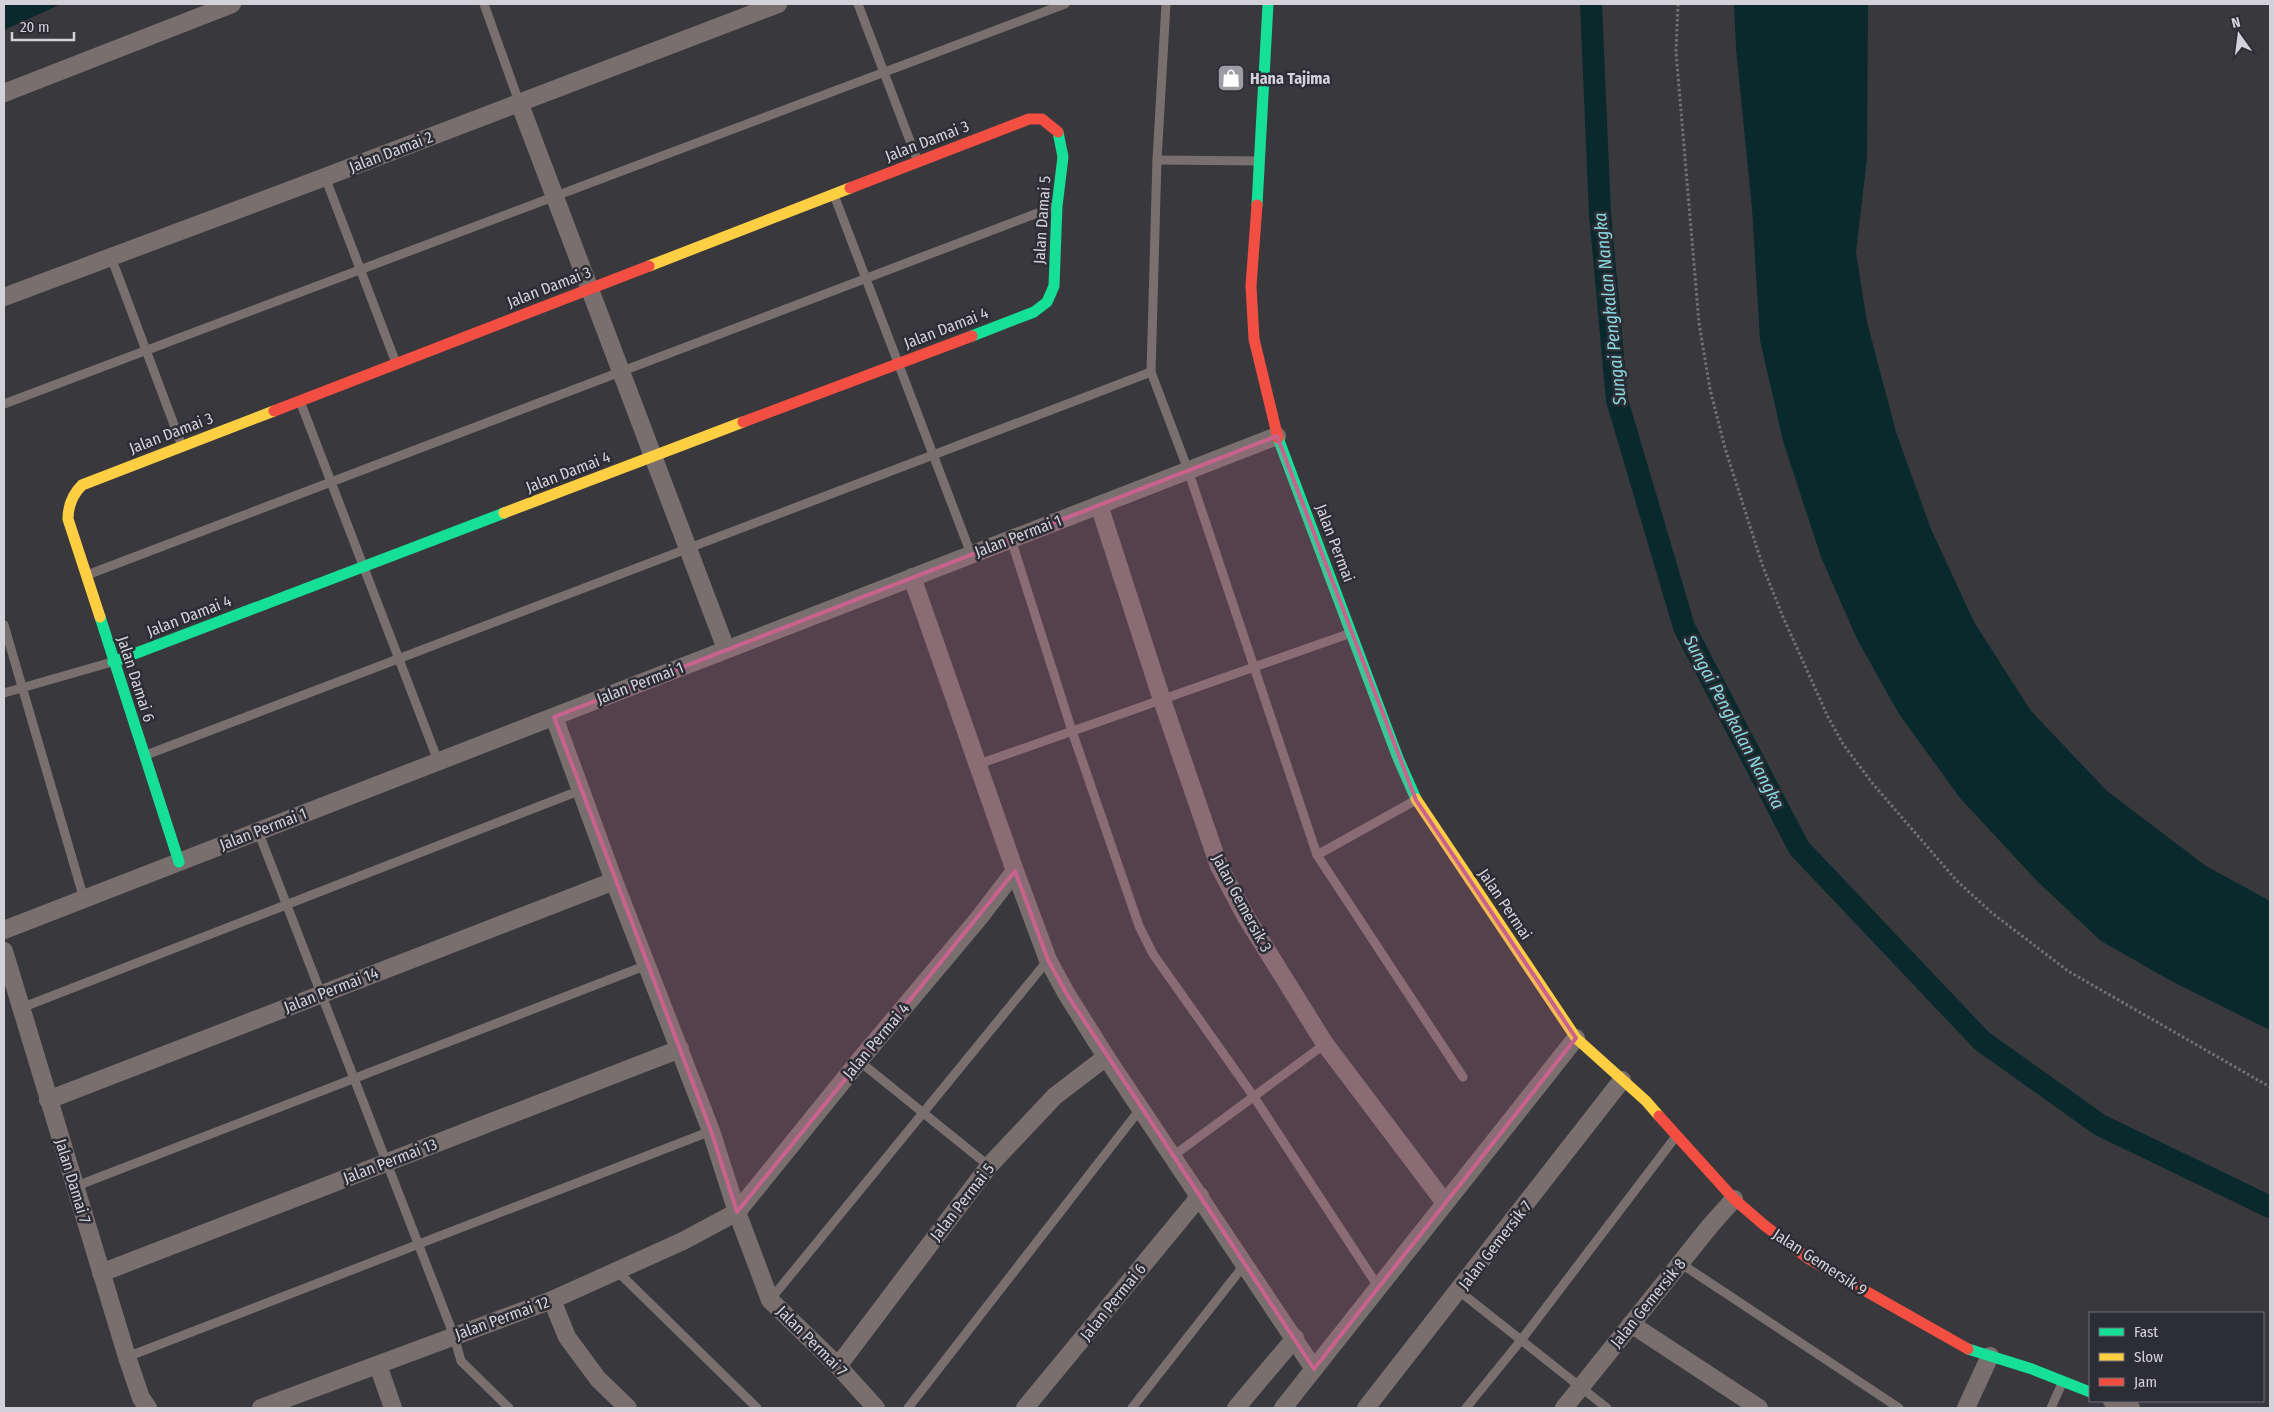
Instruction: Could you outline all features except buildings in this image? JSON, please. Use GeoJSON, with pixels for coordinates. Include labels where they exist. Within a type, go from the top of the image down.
{"type":"FeatureCollection","features":[{"type":"Feature","properties":{"kind":"street"},"geometry":{"type":"LineString","coordinates":[[4,93],[232,4]]}},
{"type":"Feature","properties":{"kind":"street","name":"Jalan Damai 2"},"geometry":{"type":"LineString","coordinates":[[4,297],[778,4]]}},
{"type":"Feature","properties":{"kind":"street","name":"Jalan Permai"},"geometry":{"type":"LineString","coordinates":[[1268,4],[1261,161],[1251,286],[1254,339],[1277,436],[1398,758],[1416,800],[1576,1038]]}},
{"type":"Feature","properties":{"kind":"street"},"geometry":{"type":"LineString","coordinates":[[519,102],[726,649]]}},
{"type":"Feature","properties":{"kind":"street","name":"Jalan Damai 3"},"geometry":{"type":"LineString","coordinates":[[67,505],[72,495],[82,485],[834,194],[1029,119],[1042,119],[1052,125]]}},
{"type":"Feature","properties":{"kind":"street","name":"Jalan Damai 5"},"geometry":{"type":"LineString","coordinates":[[1034,312],[1047,302],[1054,286],[1056,206],[1063,157],[1058,132],[1052,125]]}},
{"type":"Feature","properties":{"kind":"street","name":"Jalan Damai 4"},"geometry":{"type":"LineString","coordinates":[[113,662],[1034,312]]}},
{"type":"Feature","properties":{"kind":"street","name":"Jalan Permai 1"},"geometry":{"type":"LineString","coordinates":[[4,930],[1277,436]]}},
{"type":"Feature","properties":{"kind":"street","name":"Jalan Damai 6"},"geometry":{"type":"LineString","coordinates":[[67,505],[68,519],[179,862]]}},
{"type":"Feature","properties":{"kind":"street","name":"Jalan Gemersik 3"},"geometry":{"type":"LineString","coordinates":[[1099,505],[1162,700],[1219,866],[1246,917],[1325,1044],[1445,1203]]}},
{"type":"Feature","properties":{"kind":"street"},"geometry":{"type":"LineString","coordinates":[[912,577],[1048,960],[1106,1057],[1314,1369]]}},
{"type":"Feature","properties":{"kind":"street","name":"Jalan Permai 7"},"geometry":{"type":"LineString","coordinates":[[554,716],[614,881],[711,1131],[737,1212],[770,1300],[838,1366],[876,1408]]}},
{"type":"Feature","properties":{"kind":"street","name":"Jalan Permai 4"},"geometry":{"type":"LineString","coordinates":[[737,1212],[859,1061],[979,918],[1015,871]]}},
{"type":"Feature","properties":{"kind":"street","name":"Jalan Permai 14"},"geometry":{"type":"LineString","coordinates":[[48,1100],[614,881]]}},
{"type":"Feature","properties":{"kind":"street","name":"Jalan Damai 7"},"geometry":{"type":"LineString","coordinates":[[4,952],[127,1357],[141,1398],[148,1408]]}},
{"type":"Feature","properties":{"kind":"street"},"geometry":{"type":"LineString","coordinates":[[1283,1408],[1576,1038]]}},
{"type":"Feature","properties":{"kind":"street","name":"Jalan Gemersik 9"},"geometry":{"type":"LineString","coordinates":[[1576,1038],[1646,1100],[1734,1199],[1764,1225],[1809,1259],[1955,1344],[2089,1392]]}},
{"type":"Feature","properties":{"kind":"street","name":"Jalan Permai 13"},"geometry":{"type":"LineString","coordinates":[[101,1273],[680,1049]]}},
{"type":"Feature","properties":{"kind":"street","name":"Jalan Permai 5"},"geometry":{"type":"LineString","coordinates":[[838,1366],[988,1166],[1055,1096],[1106,1057]]}},
{"type":"Feature","properties":{"kind":"street","name":"Jalan Gemersik 7"},"geometry":{"type":"LineString","coordinates":[[1366,1408],[1622,1080]]}},
{"type":"Feature","properties":{"kind":"street","name":"Jalan Permai 6"},"geometry":{"type":"LineString","coordinates":[[1025,1408],[1200,1196]]}},
{"type":"Feature","properties":{"kind":"street","name":"Jalan Gemersik 8"},"geometry":{"type":"LineString","coordinates":[[1564,1408],[1680,1263],[1734,1199]]}},
{"type":"Feature","properties":{"kind":"street","name":"Jalan Permai 12"},"geometry":{"type":"LineString","coordinates":[[262,1408],[552,1300],[683,1241],[737,1212]]}},
{"type":"Feature","properties":{"kind":"street"},"geometry":{"type":"LineString","coordinates":[[552,1300],[572,1344],[598,1379],[628,1408]]}},
{"type":"Feature","properties":{"kind":"street"},"geometry":{"type":"LineString","coordinates":[[1631,1324],[1759,1408]]}},
{"type":"Feature","properties":{"kind":"street"},"geometry":{"type":"LineString","coordinates":[[1236,1408],[1295,1338]]}},
{"type":"Feature","properties":{"kind":"street"},"geometry":{"type":"LineString","coordinates":[[1966,1408],[1990,1356]]}},
{"type":"Feature","properties":{"kind":"street"},"geometry":{"type":"LineString","coordinates":[[378,1364],[393,1408]]}},
{"type":"Feature","properties":{"kind":"street"},"geometry":{"type":"LineString","coordinates":[[2115,1402],[2131,1408]]}},
{"type":"Feature","properties":{"kind":"lane"},"geometry":{"type":"LineString","coordinates":[[484,4],[519,102]]}},
{"type":"Feature","properties":{"kind":"lane"},"geometry":{"type":"LineString","coordinates":[[858,4],[918,162]]}},
{"type":"Feature","properties":{"kind":"lane"},"geometry":{"type":"LineString","coordinates":[[4,404],[1065,4]]}},
{"type":"Feature","properties":{"kind":"lane"},"geometry":{"type":"LineString","coordinates":[[1166,4],[1157,160],[1151,372],[1188,470],[1317,855],[1463,1077]]}},
{"type":"Feature","properties":{"kind":"lane"},"geometry":{"type":"LineString","coordinates":[[1157,160],[1261,161]]}},
{"type":"Feature","properties":{"kind":"lane"},"geometry":{"type":"LineString","coordinates":[[325,177],[396,364]]}},
{"type":"Feature","properties":{"kind":"lane"},"geometry":{"type":"LineString","coordinates":[[834,194],[971,554]]}},
{"type":"Feature","properties":{"kind":"lane"},"geometry":{"type":"LineString","coordinates":[[86,575],[1056,206]]}},
{"type":"Feature","properties":{"kind":"lane"},"geometry":{"type":"LineString","coordinates":[[111,257],[183,446]]}},
{"type":"Feature","properties":{"kind":"lane"},"geometry":{"type":"LineString","coordinates":[[144,756],[1151,372]]}},
{"type":"Feature","properties":{"kind":"lane"},"geometry":{"type":"LineString","coordinates":[[300,401],[438,761]]}},
{"type":"Feature","properties":{"kind":"lane"},"geometry":{"type":"LineString","coordinates":[[1011,539],[1072,731],[1139,926],[1153,954],[1254,1097],[1379,1288]]}},
{"type":"Feature","properties":{"kind":"lane"},"geometry":{"type":"LineString","coordinates":[[4,624],[84,899]]}},
{"type":"Feature","properties":{"kind":"lane"},"geometry":{"type":"LineString","coordinates":[[979,764],[1351,633]]}},
{"type":"Feature","properties":{"kind":"lane"},"geometry":{"type":"LineString","coordinates":[[4,694],[113,662]]}},
{"type":"Feature","properties":{"kind":"lane"},"geometry":{"type":"LineString","coordinates":[[21,1008],[581,790]]}},
{"type":"Feature","properties":{"kind":"lane"},"geometry":{"type":"LineString","coordinates":[[1317,855],[1416,800]]}},
{"type":"Feature","properties":{"kind":"lane"},"geometry":{"type":"LineString","coordinates":[[258,831],[419,1244],[454,1336],[461,1361],[509,1408]]}},
{"type":"Feature","properties":{"kind":"lane"},"geometry":{"type":"LineString","coordinates":[[770,1300],[1048,960]]}},
{"type":"Feature","properties":{"kind":"lane"},"geometry":{"type":"LineString","coordinates":[[74,1187],[647,965]]}},
{"type":"Feature","properties":{"kind":"lane"},"geometry":{"type":"LineString","coordinates":[[1173,1156],[1325,1044]]}},
{"type":"Feature","properties":{"kind":"lane"},"geometry":{"type":"LineString","coordinates":[[859,1061],[988,1166]]}},
{"type":"Feature","properties":{"kind":"lane"},"geometry":{"type":"LineString","coordinates":[[908,1408],[1141,1108]]}},
{"type":"Feature","properties":{"kind":"lane"},"geometry":{"type":"LineString","coordinates":[[127,1357],[711,1131]]}},
{"type":"Feature","properties":{"kind":"lane"},"geometry":{"type":"LineString","coordinates":[[1466,1408],[1522,1339],[1677,1135]]}},
{"type":"Feature","properties":{"kind":"lane"},"geometry":{"type":"LineString","coordinates":[[1680,1263],[1898,1408]]}},
{"type":"Feature","properties":{"kind":"lane"},"geometry":{"type":"LineString","coordinates":[[1132,1408],[1245,1264]]}},
{"type":"Feature","properties":{"kind":"lane"},"geometry":{"type":"LineString","coordinates":[[617,1271],[757,1408]]}},
{"type":"Feature","properties":{"kind":"lane"},"geometry":{"type":"LineString","coordinates":[[1459,1291],[1607,1408]]}},
{"type":"Feature","properties":{"kind":"lane"},"geometry":{"type":"LineString","coordinates":[[2051,1408],[2063,1381]]}},
{"type":"Feature","properties":{"kind":"path"},"geometry":{"type":"LineString","coordinates":[[1678,4],[1676,52],[1699,323],[1710,389],[1725,448],[1763,567],[1828,718],[1843,744],[1873,784],[1956,880],[1992,913],[2068,971],[2270,1087]]}},
{"type":"Feature","properties":{"kind":"highlighted area"},"geometry":{"type":"Polygon","coordinates":[[[1277,436],[1416,800],[1576,1038],[1314,1369],[1066,993],[1048,960],[1015,871],[737,1212],[711,1131],[554,717],[1277,436]]]}},
{"type":"Feature","properties":{"kind":"water"},"geometry":{"type":"Polygon","coordinates":[[[4,4],[61,4],[4,30],[4,4]]]}},
{"type":"Feature","properties":{"kind":"water"},"geometry":{"type":"Polygon","coordinates":[[[1734,4],[1868,4],[1867,158],[1856,252],[1867,322],[1896,432],[1931,529],[1974,622],[2031,711],[2107,791],[2206,866],[2270,901],[2270,1030],[2173,982],[2101,941],[2037,881],[1960,798],[1899,714],[1857,639],[1821,557],[1783,441],[1760,340],[1752,208],[1736,48],[1734,4]]]}},
{"type":"Feature","properties":{"kind":"waterway","name":"Sungai Pengkalan Nangka"},"geometry":{"type":"LineString","coordinates":[[1591,4],[1600,214],[1617,400],[1684,627],[1799,848],[1982,1041],[2100,1125],[2270,1207]]}},
{"type":"Feature","properties":{"kind":"traffic: fast"},"geometry":{"type":"LineString","coordinates":[[1257,205],[1268,4]]}},
{"type":"Feature","properties":{"kind":"traffic: fast"},"geometry":{"type":"LineString","coordinates":[[972,336],[1034,312],[1047,302],[1054,286],[1057,206],[1063,157],[1058,132]]}},
{"type":"Feature","properties":{"kind":"traffic: fast"},"geometry":{"type":"LineString","coordinates":[[1278,438],[1398,758],[1416,799]]}},
{"type":"Feature","properties":{"kind":"traffic: fast"},"geometry":{"type":"LineString","coordinates":[[113,662],[504,513]]}},
{"type":"Feature","properties":{"kind":"traffic: fast"},"geometry":{"type":"LineString","coordinates":[[100,617],[179,862]]}},
{"type":"Feature","properties":{"kind":"traffic: fast"},"geometry":{"type":"LineString","coordinates":[[1968,1349],[2032,1369],[2089,1392]]}},
{"type":"Feature","properties":{"kind":"traffic: slow"},"geometry":{"type":"LineString","coordinates":[[649,266],[850,188]]}},
{"type":"Feature","properties":{"kind":"traffic: slow"},"geometry":{"type":"LineString","coordinates":[[100,617],[68,519],[71,500],[82,485],[274,411]]}},
{"type":"Feature","properties":{"kind":"traffic: slow"},"geometry":{"type":"LineString","coordinates":[[504,513],[743,422]]}},
{"type":"Feature","properties":{"kind":"traffic: slow"},"geometry":{"type":"LineString","coordinates":[[1416,799],[1576,1038],[1646,1101],[1659,1116]]}},
{"type":"Feature","properties":{"kind":"traffic: jam"},"geometry":{"type":"LineString","coordinates":[[850,188],[1029,119],[1042,119],[1058,132]]}},
{"type":"Feature","properties":{"kind":"traffic: jam"},"geometry":{"type":"LineString","coordinates":[[1257,205],[1251,286],[1254,339],[1278,438]]}},
{"type":"Feature","properties":{"kind":"traffic: jam"},"geometry":{"type":"LineString","coordinates":[[274,411],[649,266]]}},
{"type":"Feature","properties":{"kind":"traffic: jam"},"geometry":{"type":"LineString","coordinates":[[743,422],[972,336]]}},
{"type":"Feature","properties":{"kind":"traffic: jam"},"geometry":{"type":"LineString","coordinates":[[1659,1116],[1734,1199],[1764,1225],[1809,1259],[1968,1349]]}},
{"type":"Feature","properties":{"kind":"place","name":"Hana Tajima"},"geometry":{"type":"Point","coordinates":[1231,78]}}]}
